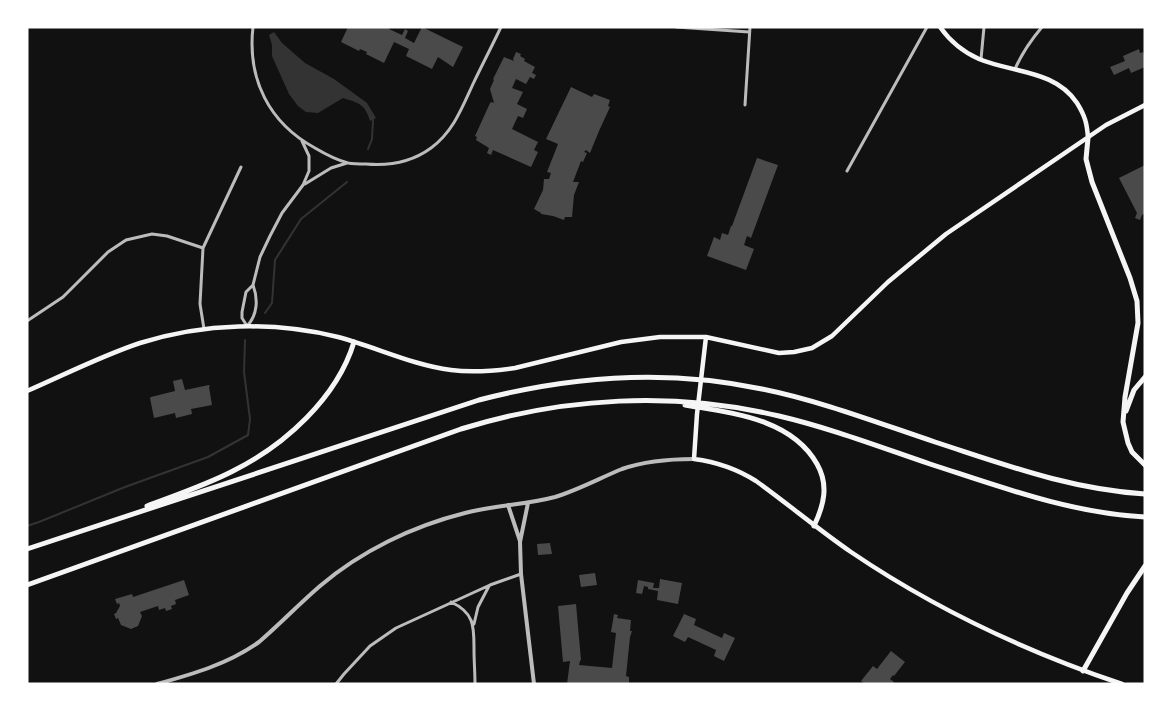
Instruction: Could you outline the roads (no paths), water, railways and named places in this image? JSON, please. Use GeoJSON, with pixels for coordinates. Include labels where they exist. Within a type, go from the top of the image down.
{"type":"FeatureCollection","features":[{"type":"Feature","properties":{"kind":"highway"},"geometry":{"type":"LineString","coordinates":[[1088,138],[1086,159],[1092,182],[1137,301],[1137,334],[1123,410],[1123,422],[1126,439],[1132,452],[1145,465]]}},
{"type":"Feature","properties":{"kind":"highway"},"geometry":{"type":"LineString","coordinates":[[84,531],[222,477],[261,455],[297,426],[328,393],[347,363],[354,342]]}},
{"type":"Feature","properties":{"kind":"highway"},"geometry":{"type":"LineString","coordinates":[[27,549],[479,400],[553,384],[630,377],[712,381],[769,391],[834,408],[1045,477],[1094,489],[1145,494]]}},
{"type":"Feature","properties":{"kind":"highway"},"geometry":{"type":"LineString","coordinates":[[1126,439],[1126,410],[1134,390],[1145,377]]}},
{"type":"Feature","properties":{"kind":"highway"},"geometry":{"type":"LineString","coordinates":[[657,400],[744,416],[780,430],[799,441],[819,467],[825,485],[824,502],[814,526]]}},
{"type":"Feature","properties":{"kind":"highway"},"geometry":{"type":"LineString","coordinates":[[27,585],[404,448],[484,422],[532,410],[606,401],[657,400],[716,405],[778,416],[1039,499],[1090,511],[1145,517]]}},
{"type":"Feature","properties":{"kind":"highway"},"geometry":{"type":"LineString","coordinates":[[1083,671],[1145,566]]}},
{"type":"Feature","properties":{"kind":"main road"},"geometry":{"type":"LineString","coordinates":[[940,27],[956,45],[981,59],[1042,77],[1065,89],[1086,119],[1088,138]]}},
{"type":"Feature","properties":{"kind":"main road"},"geometry":{"type":"LineString","coordinates":[[27,391],[140,343],[204,329],[248,326],[305,331],[354,342],[435,367],[482,372],[515,368],[634,340],[667,336],[706,337],[779,353],[799,352],[817,346],[832,336],[894,276],[937,240],[1106,125],[1145,105]]}},
{"type":"Feature","properties":{"kind":"main road"},"geometry":{"type":"LineString","coordinates":[[706,337],[694,459],[718,463],[744,473],[814,526],[878,569],[962,616],[1016,644],[1122,684]]}},
{"type":"Feature","properties":{"kind":"street"},"geometry":{"type":"LineString","coordinates":[[253,27],[252,58],[256,77],[264,97],[282,124],[302,141],[327,154],[347,162],[377,165],[398,163],[422,154],[444,137],[458,116],[501,27]]}},
{"type":"Feature","properties":{"kind":"street"},"geometry":{"type":"LineString","coordinates":[[676,27],[750,29],[745,105]]}},
{"type":"Feature","properties":{"kind":"street"},"geometry":{"type":"LineString","coordinates":[[848,171],[927,27]]}},
{"type":"Feature","properties":{"kind":"street"},"geometry":{"type":"LineString","coordinates":[[981,59],[984,27]]}},
{"type":"Feature","properties":{"kind":"street"},"geometry":{"type":"LineString","coordinates":[[1015,69],[1030,41],[1042,27]]}},
{"type":"Feature","properties":{"kind":"street"},"geometry":{"type":"LineString","coordinates":[[253,285],[246,292],[242,312],[242,318],[248,326],[254,319],[256,297],[253,285],[260,257],[282,213],[303,185],[309,171],[309,156],[302,141]]}},
{"type":"Feature","properties":{"kind":"street"},"geometry":{"type":"LineString","coordinates":[[303,185],[330,168],[347,162]]}},
{"type":"Feature","properties":{"kind":"street"},"geometry":{"type":"LineString","coordinates":[[204,329],[201,304],[202,248],[241,167]]}},
{"type":"Feature","properties":{"kind":"street"},"geometry":{"type":"LineString","coordinates":[[27,321],[63,297],[108,252],[126,240],[152,234],[167,236],[202,248]]}},
{"type":"Feature","properties":{"kind":"street"},"geometry":{"type":"LineString","coordinates":[[156,684],[206,670],[249,649],[321,585],[358,558],[422,527],[462,514],[564,494],[622,469],[642,464],[669,459],[694,459]]}},
{"type":"Feature","properties":{"kind":"street"},"geometry":{"type":"LineString","coordinates":[[528,502],[520,542],[521,574],[534,684]]}},
{"type":"Feature","properties":{"kind":"street"},"geometry":{"type":"LineString","coordinates":[[508,505],[520,542]]}},
{"type":"Feature","properties":{"kind":"street"},"geometry":{"type":"LineString","coordinates":[[336,684],[370,646],[396,628],[490,585],[521,574]]}},
{"type":"Feature","properties":{"kind":"street"},"geometry":{"type":"LineString","coordinates":[[475,684],[474,624],[478,607],[490,585]]}},
{"type":"Feature","properties":{"kind":"street"},"geometry":{"type":"LineString","coordinates":[[451,602],[467,612],[474,624]]}},
{"type":"Feature","properties":{"kind":"waterway"},"geometry":{"type":"LineString","coordinates":[[368,149],[372,139],[373,120]]}},
{"type":"Feature","properties":{"kind":"waterway"},"geometry":{"type":"LineString","coordinates":[[265,313],[272,303],[275,260],[301,219],[347,182]]}},
{"type":"Feature","properties":{"kind":"waterway"},"geometry":{"type":"LineString","coordinates":[[27,526],[208,457],[248,435],[250,419],[244,372],[245,340]]}}]}
